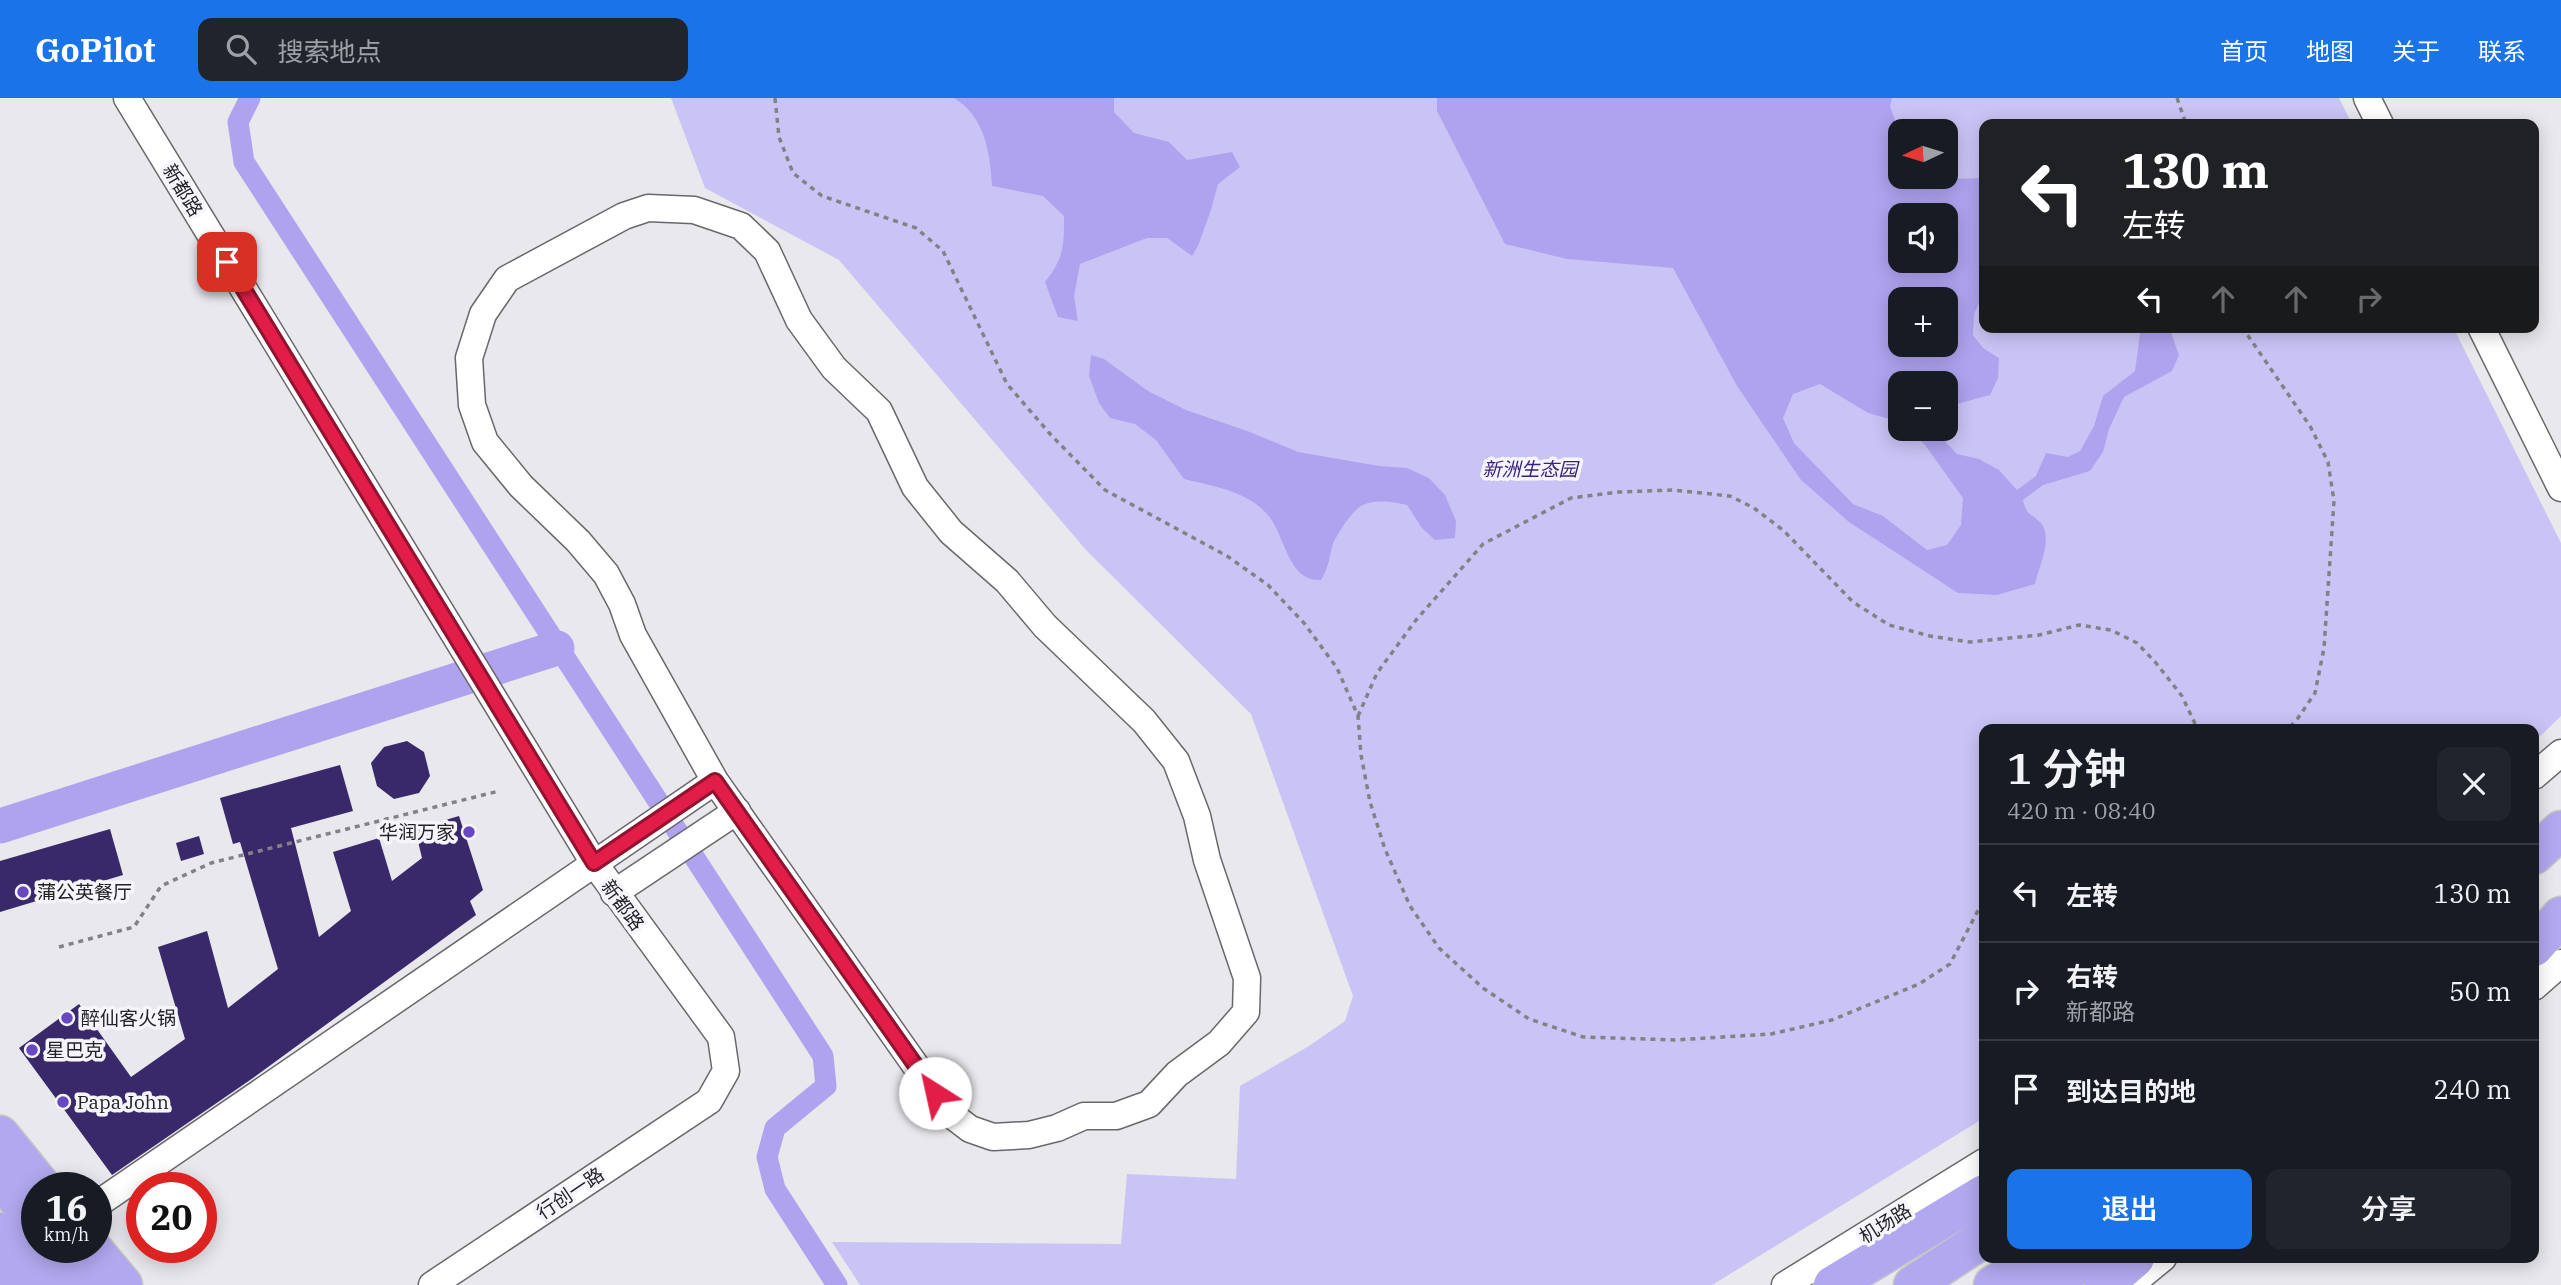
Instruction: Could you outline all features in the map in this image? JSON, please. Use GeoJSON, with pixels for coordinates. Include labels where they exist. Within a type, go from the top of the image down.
{"type":"FeatureCollection","features":[{"type":"Feature","properties":{"kind":"highway"},"geometry":{"type":"LineString","coordinates":[[2539,841],[2561,828]]}},
{"type":"Feature","properties":{"kind":"highway"},"geometry":{"type":"LineString","coordinates":[[2539,850],[2561,828]]}},
{"type":"Feature","properties":{"kind":"highway"},"geometry":{"type":"LineString","coordinates":[[2539,918],[2561,900]]}},
{"type":"Feature","properties":{"kind":"highway"},"geometry":{"type":"LineString","coordinates":[[2539,941],[2561,916]]}},
{"type":"Feature","properties":{"kind":"highway"},"geometry":{"type":"LineString","coordinates":[[0,1135],[30,1172]]}},
{"type":"Feature","properties":{"kind":"highway"},"geometry":{"type":"LineString","coordinates":[[0,1177],[21,1204]]}},
{"type":"Feature","properties":{"kind":"highway"},"geometry":{"type":"LineString","coordinates":[[1833,1285],[1979,1197]]}},
{"type":"Feature","properties":{"kind":"highway"},"geometry":{"type":"LineString","coordinates":[[0,1231],[41,1285]]}},
{"type":"Feature","properties":{"kind":"highway"},"geometry":{"type":"LineString","coordinates":[[1913,1285],[1979,1241]]}},
{"type":"Feature","properties":{"kind":"highway"},"geometry":{"type":"LineString","coordinates":[[0,1250],[41,1285]]}},
{"type":"Feature","properties":{"kind":"highway"},"geometry":{"type":"LineString","coordinates":[[67,1263],[85,1285]]}},
{"type":"Feature","properties":{"kind":"highway"},"geometry":{"type":"LineString","coordinates":[[105,1263],[123,1285]]}},
{"type":"Feature","properties":{"kind":"highway"},"geometry":{"type":"LineString","coordinates":[[1993,1285],[2030,1263]]}},
{"type":"Feature","properties":{"kind":"highway"},"geometry":{"type":"LineString","coordinates":[[2047,1285],[2081,1263]]}},
{"type":"Feature","properties":{"kind":"highway"},"geometry":{"type":"LineString","coordinates":[[2104,1285],[2129,1263]]}},
{"type":"Feature","properties":{"kind":"street","name":"新都路"},"geometry":{"type":"LineString","coordinates":[[127,98],[594,863],[721,1037],[726,1071],[709,1101]]}},
{"type":"Feature","properties":{"kind":"street"},"geometry":{"type":"LineString","coordinates":[[648,208],[694,210],[741,226],[767,251],[799,320],[834,368],[879,411],[915,487],[951,531],[1007,581],[1045,626],[1144,721],[1176,761],[1197,816],[1207,860],[1247,978],[1246,1012],[1219,1043],[1177,1074],[1149,1104],[1116,1116],[1084,1116],[1057,1129],[1029,1135],[993,1137],[970,1129],[949,1113],[729,816],[708,786],[633,635],[606,574],[578,541],[521,486],[485,442],[472,405],[469,358],[483,314],[507,279],[624,216],[648,208]]}},
{"type":"Feature","properties":{"kind":"street"},"geometry":{"type":"LineString","coordinates":[[2484,333],[2561,488]]}},
{"type":"Feature","properties":{"kind":"street"},"geometry":{"type":"LineString","coordinates":[[2539,772],[2561,753]]}},
{"type":"Feature","properties":{"kind":"street"},"geometry":{"type":"LineString","coordinates":[[112,1194],[708,786]]}},
{"type":"Feature","properties":{"kind":"street"},"geometry":{"type":"LineString","coordinates":[[614,893],[729,816]]}},
{"type":"Feature","properties":{"kind":"street"},"geometry":{"type":"LineString","coordinates":[[2539,983],[2561,963]]}},
{"type":"Feature","properties":{"kind":"street","name":"行创一路"},"geometry":{"type":"LineString","coordinates":[[432,1285],[709,1101]]}},
{"type":"Feature","properties":{"kind":"street","name":"机场路"},"geometry":{"type":"LineString","coordinates":[[1785,1285],[1979,1165]]}},
{"type":"Feature","properties":{"kind":"street"},"geometry":{"type":"LineString","coordinates":[[2130,1285],[2158,1263]]}},
{"type":"Feature","properties":{"kind":"path"},"geometry":{"type":"LineString","coordinates":[[775,98],[779,136],[793,173],[822,196],[916,229],[943,251],[1007,384],[1051,435],[1105,490],[1227,556],[1268,585],[1304,623],[1337,668],[1358,716],[1361,755],[1370,802],[1385,849],[1410,906],[1438,948],[1483,988],[1529,1019],[1583,1037],[1675,1040],[1771,1034],[1832,1020],[1919,984],[1950,964],[1979,909]]}},
{"type":"Feature","properties":{"kind":"path"},"geometry":{"type":"LineString","coordinates":[[2177,98],[2184,119]]}},
{"type":"Feature","properties":{"kind":"path"},"geometry":{"type":"LineString","coordinates":[[2246,333],[2310,426],[2328,462],[2334,501],[2324,648],[2315,692],[2292,724]]}},
{"type":"Feature","properties":{"kind":"path"},"geometry":{"type":"LineString","coordinates":[[1358,716],[1377,673],[1416,620],[1483,544],[1571,498],[1619,492],[1673,490],[1730,496],[1754,508],[1784,531],[1853,602],[1889,625],[1930,636],[1970,642],[2039,635],[2079,625],[2111,630],[2137,643],[2156,663],[2182,696],[2195,724]]}},
{"type":"Feature","properties":{"kind":"path"},"geometry":{"type":"LineString","coordinates":[[59,947],[134,927],[161,887],[211,863],[499,791]]}},
{"type":"Feature","properties":{"kind":"green space","name":"新洲生态园"},"geometry":{"type":"Polygon","coordinates":[[[671,98],[2339,98],[2350,119],[1979,119],[1979,333],[2456,333],[2561,543],[2561,716],[2539,737],[2539,724],[1979,724],[1979,1121],[1712,1285],[860,1285],[832,1242],[1121,1244],[1127,1174],[1236,1179],[1240,1086],[1309,1046],[1345,1021],[1353,996],[1251,714],[1086,550],[839,260],[705,188],[671,98]]]}},
{"type":"Feature","properties":{"kind":"shaded area"},"geometry":{"type":"Polygon","coordinates":[[[954,98],[1114,98],[1114,112],[1134,133],[1169,142],[1187,160],[1232,152],[1240,167],[1218,184],[1198,246],[1192,256],[1167,238],[1147,238],[1080,264],[1074,296],[1078,321],[1058,317],[1045,282],[1062,251],[1064,216],[1043,196],[992,186],[984,136],[973,115],[954,98]]]}},
{"type":"Feature","properties":{"kind":"shaded area"},"geometry":{"type":"Polygon","coordinates":[[[1437,98],[1892,98],[1890,106],[1894,119],[1888,119],[1888,189],[1958,189],[1958,179],[1979,178],[1979,304],[1974,314],[1973,335],[1983,348],[1999,358],[1998,378],[1990,395],[1958,404],[1958,371],[1888,371],[1888,419],[1868,413],[1820,384],[1793,394],[1783,418],[1794,443],[1853,504],[1883,516],[1927,550],[1947,545],[1961,525],[1963,498],[1921,441],[1945,441],[1957,454],[1979,459],[1999,470],[2017,490],[2036,476],[2046,453],[2068,457],[2080,451],[2094,426],[2103,396],[2135,371],[2139,333],[2171,333],[2179,355],[2172,371],[2124,397],[2109,429],[2103,452],[2090,471],[2043,485],[2023,500],[2027,511],[2040,522],[2046,535],[2035,584],[1997,595],[1958,593],[1849,522],[1801,480],[1737,386],[1673,268],[1567,259],[1505,244],[1437,111],[1437,98]]]}},
{"type":"Feature","properties":{"kind":"shaded area"},"geometry":{"type":"Polygon","coordinates":[[[1091,355],[1104,359],[1148,391],[1186,410],[1298,452],[1407,468],[1429,478],[1445,495],[1456,521],[1455,538],[1435,540],[1422,528],[1407,505],[1368,503],[1355,511],[1338,534],[1321,580],[1310,579],[1294,566],[1273,523],[1259,506],[1228,491],[1184,479],[1156,440],[1135,424],[1110,418],[1099,403],[1089,376],[1091,355]]]}},
{"type":"Feature","properties":{"kind":"building"},"geometry":{"type":"Polygon","coordinates":[[[407,741],[424,752],[430,776],[419,793],[394,799],[377,786],[371,763],[384,747],[407,741]]]}},
{"type":"Feature","properties":{"kind":"building"},"geometry":{"type":"Polygon","coordinates":[[[340,765],[353,811],[291,828],[319,937],[351,911],[333,852],[379,838],[392,881],[422,858],[415,829],[459,816],[483,890],[470,901],[476,915],[253,1078],[112,1175],[19,1048],[79,1004],[131,1077],[185,1039],[158,947],[207,931],[228,1008],[278,969],[240,842],[233,844],[220,798],[340,765]]]}},
{"type":"Feature","properties":{"kind":"building"},"geometry":{"type":"Polygon","coordinates":[[[110,829],[123,875],[0,912],[0,861],[110,829]]]}},
{"type":"Feature","properties":{"kind":"building"},"geometry":{"type":"Polygon","coordinates":[[[199,836],[204,854],[181,861],[176,843],[199,836]]]}},
{"type":"Feature","properties":{"kind":"waterway"},"geometry":{"type":"LineString","coordinates":[[250,98],[238,122],[244,162],[823,1056],[826,1086],[775,1128],[767,1157],[775,1189],[837,1285]]}},
{"type":"Feature","properties":{"kind":"waterway"},"geometry":{"type":"LineString","coordinates":[[0,826],[557,648]]}},
{"type":"Feature","properties":{"kind":"place","name":"华润万家"},"geometry":{"type":"Point","coordinates":[469,832]}},
{"type":"Feature","properties":{"kind":"place","name":"蒲公英餐厅"},"geometry":{"type":"Point","coordinates":[23,892]}},
{"type":"Feature","properties":{"kind":"place","name":"醉仙客火锅"},"geometry":{"type":"Point","coordinates":[67,1018]}},
{"type":"Feature","properties":{"kind":"place","name":"星巴克"},"geometry":{"type":"Point","coordinates":[32,1050]}},
{"type":"Feature","properties":{"kind":"place","name":"Papa John"},"geometry":{"type":"Point","coordinates":[63,1102]}},
{"type":"Feature","properties":{"kind":"route"},"geometry":{"type":"LineString","coordinates":[[227,262],[594,863],[715,781],[935,1093]]}}]}
